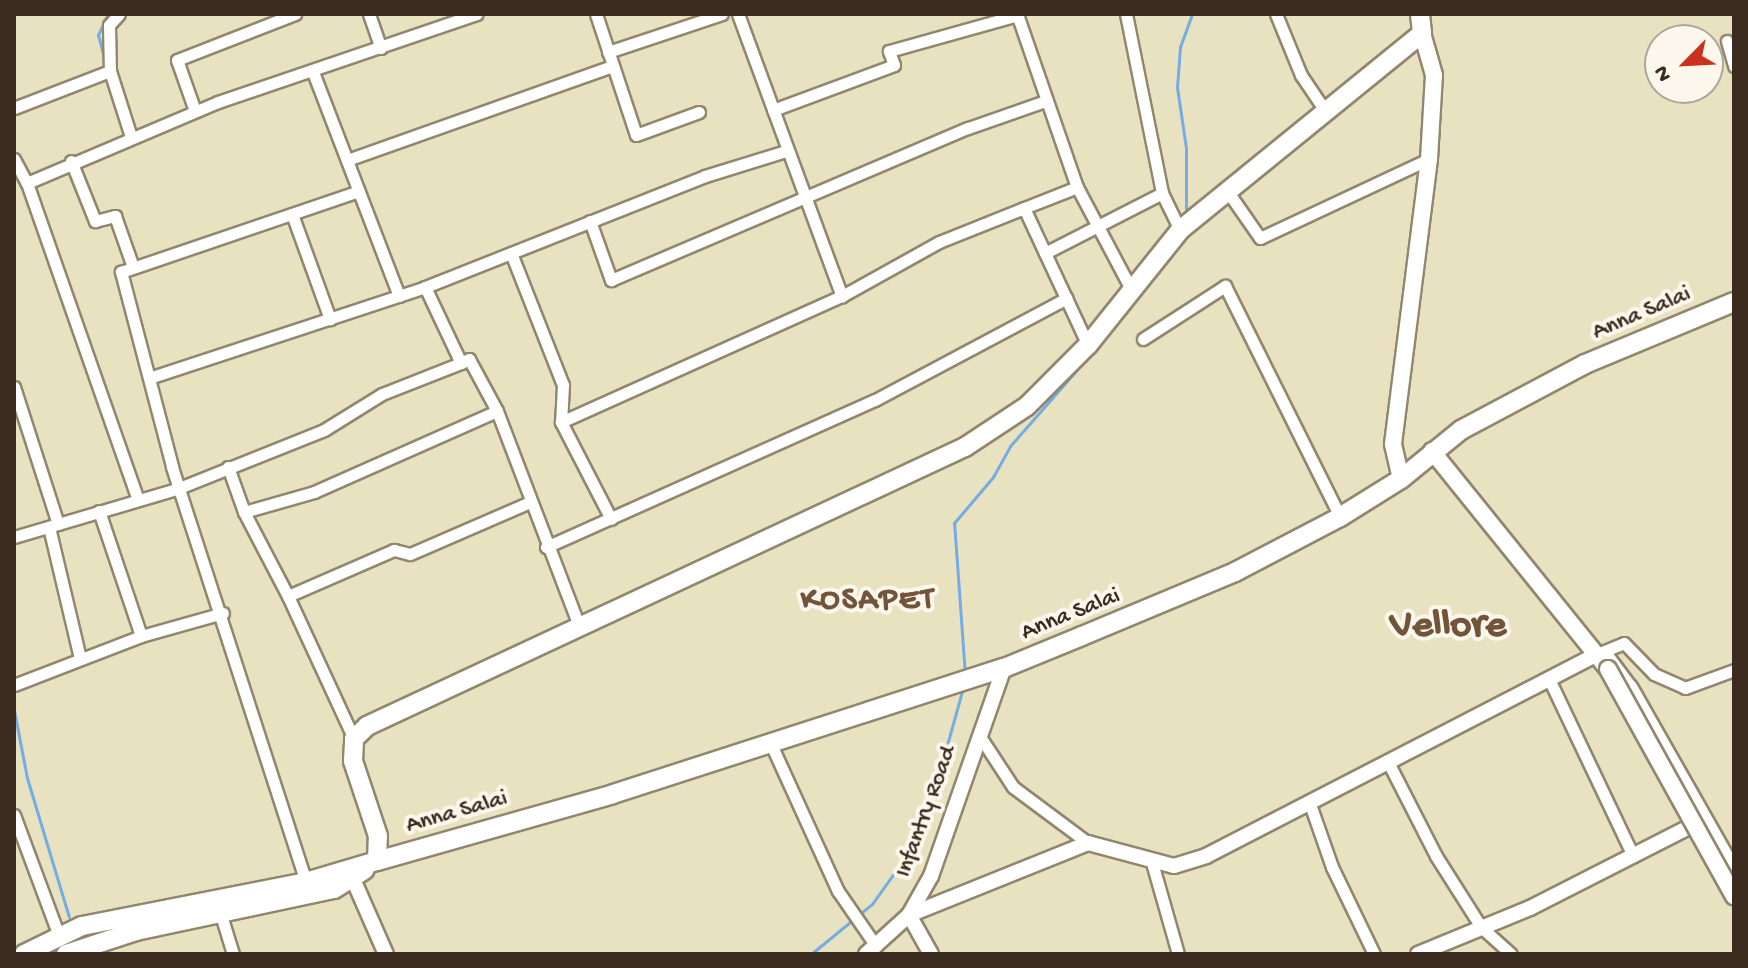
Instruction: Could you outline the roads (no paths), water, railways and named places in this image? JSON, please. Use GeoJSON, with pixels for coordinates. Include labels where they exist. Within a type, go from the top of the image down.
{"type":"FeatureCollection","features":[{"type":"Feature","properties":{"kind":"main road"},"geometry":{"type":"LineString","coordinates":[[1401,479],[1393,444],[1429,159],[1434,75],[1420,14]]}},
{"type":"Feature","properties":{"kind":"main road"},"geometry":{"type":"LineString","coordinates":[[377,861],[378,836],[353,761],[354,739],[367,726],[965,447],[1027,406],[1088,345],[1180,230],[1422,33]]}},
{"type":"Feature","properties":{"kind":"main road","name":"Anna Salai"},"geometry":{"type":"LineString","coordinates":[[24,954],[82,926],[306,882],[613,794],[1004,668],[1235,572],[1340,517],[1401,479],[1461,430],[1585,364],[1734,302]]}},
{"type":"Feature","properties":{"kind":"main road"},"geometry":{"type":"LineString","coordinates":[[1432,451],[1608,669],[1734,896]]}},
{"type":"Feature","properties":{"kind":"main road","name":"Anna Salai"},"geometry":{"type":"LineString","coordinates":[[66,954],[116,946],[221,915],[334,889],[377,861]]}},
{"type":"Feature","properties":{"kind":"street"},"geometry":{"type":"LineString","coordinates":[[119,14],[109,25],[110,71],[131,137]]}},
{"type":"Feature","properties":{"kind":"street"},"geometry":{"type":"LineString","coordinates":[[195,111],[177,60],[295,14]]}},
{"type":"Feature","properties":{"kind":"street"},"geometry":{"type":"LineString","coordinates":[[369,14],[381,48]]}},
{"type":"Feature","properties":{"kind":"street"},"geometry":{"type":"LineString","coordinates":[[27,183],[71,161],[195,111],[476,14]]}},
{"type":"Feature","properties":{"kind":"street"},"geometry":{"type":"LineString","coordinates":[[596,14],[636,135],[699,112]]}},
{"type":"Feature","properties":{"kind":"street"},"geometry":{"type":"LineString","coordinates":[[608,52],[722,14]]}},
{"type":"Feature","properties":{"kind":"street"},"geometry":{"type":"LineString","coordinates":[[738,14],[804,201],[842,296]]}},
{"type":"Feature","properties":{"kind":"street"},"geometry":{"type":"LineString","coordinates":[[773,110],[894,65],[889,51],[1018,14],[1045,101],[1077,187],[1093,225],[1131,289]]}},
{"type":"Feature","properties":{"kind":"street"},"geometry":{"type":"LineString","coordinates":[[1126,14],[1162,193],[1180,230]]}},
{"type":"Feature","properties":{"kind":"street"},"geometry":{"type":"LineString","coordinates":[[1276,14],[1301,75],[1326,112]]}},
{"type":"Feature","properties":{"kind":"street"},"geometry":{"type":"LineString","coordinates":[[1727,41],[1734,66]]}},
{"type":"Feature","properties":{"kind":"street"},"geometry":{"type":"LineString","coordinates":[[347,160],[613,66]]}},
{"type":"Feature","properties":{"kind":"street"},"geometry":{"type":"LineString","coordinates":[[14,106],[110,71]]}},
{"type":"Feature","properties":{"kind":"street"},"geometry":{"type":"LineString","coordinates":[[313,72],[399,296]]}},
{"type":"Feature","properties":{"kind":"street"},"geometry":{"type":"LineString","coordinates":[[590,221],[611,280],[804,201],[968,128],[1045,101]]}},
{"type":"Feature","properties":{"kind":"street"},"geometry":{"type":"LineString","coordinates":[[152,377],[425,287],[705,176],[786,151]]}},
{"type":"Feature","properties":{"kind":"street"},"geometry":{"type":"LineString","coordinates":[[14,159],[27,183],[138,500]]}},
{"type":"Feature","properties":{"kind":"street"},"geometry":{"type":"LineString","coordinates":[[1228,192],[1260,238],[1429,159]]}},
{"type":"Feature","properties":{"kind":"street"},"geometry":{"type":"LineString","coordinates":[[71,161],[95,221],[115,216],[133,267]]}},
{"type":"Feature","properties":{"kind":"street"},"geometry":{"type":"LineString","coordinates":[[561,422],[842,296],[939,242],[1077,187]]}},
{"type":"Feature","properties":{"kind":"street"},"geometry":{"type":"LineString","coordinates":[[306,882],[223,613],[179,488],[152,377],[121,272],[359,191]]}},
{"type":"Feature","properties":{"kind":"street"},"geometry":{"type":"LineString","coordinates":[[1045,253],[1093,225],[1162,193]]}},
{"type":"Feature","properties":{"kind":"street"},"geometry":{"type":"LineString","coordinates":[[1024,208],[1088,345]]}},
{"type":"Feature","properties":{"kind":"street"},"geometry":{"type":"LineString","coordinates":[[292,214],[330,319]]}},
{"type":"Feature","properties":{"kind":"street"},"geometry":{"type":"LineString","coordinates":[[511,253],[563,385],[561,422],[611,519]]}},
{"type":"Feature","properties":{"kind":"street"},"geometry":{"type":"LineString","coordinates":[[1143,339],[1225,286],[1340,517]]}},
{"type":"Feature","properties":{"kind":"street"},"geometry":{"type":"LineString","coordinates":[[425,287],[461,363]]}},
{"type":"Feature","properties":{"kind":"street"},"geometry":{"type":"LineString","coordinates":[[546,547],[875,400],[1067,298]]}},
{"type":"Feature","properties":{"kind":"street"},"geometry":{"type":"LineString","coordinates":[[15,533],[179,488],[324,430],[382,394],[469,359],[497,411],[546,547],[580,628]]}},
{"type":"Feature","properties":{"kind":"street"},"geometry":{"type":"LineString","coordinates":[[14,387],[53,525],[80,658]]}},
{"type":"Feature","properties":{"kind":"street"},"geometry":{"type":"LineString","coordinates":[[244,512],[314,492],[497,411]]}},
{"type":"Feature","properties":{"kind":"street"},"geometry":{"type":"LineString","coordinates":[[228,467],[244,512],[288,596],[354,739]]}},
{"type":"Feature","properties":{"kind":"street"},"geometry":{"type":"LineString","coordinates":[[288,596],[394,550],[410,554],[530,502]]}},
{"type":"Feature","properties":{"kind":"street"},"geometry":{"type":"LineString","coordinates":[[99,511],[141,636]]}},
{"type":"Feature","properties":{"kind":"street"},"geometry":{"type":"LineString","coordinates":[[14,685],[141,636],[223,613]]}},
{"type":"Feature","properties":{"kind":"street"},"geometry":{"type":"LineString","coordinates":[[979,735],[1013,787],[1088,843],[1174,866],[1206,856],[1311,807],[1597,654],[1624,643],[1654,674],[1685,688],[1734,670]]}},
{"type":"Feature","properties":{"kind":"street"},"geometry":{"type":"LineString","coordinates":[[1597,654],[1607,657],[1630,687],[1708,818],[1734,870]]}},
{"type":"Feature","properties":{"kind":"street","name":"Infantry Road"},"geometry":{"type":"LineString","coordinates":[[871,950],[909,915],[931,876],[1004,668]]}},
{"type":"Feature","properties":{"kind":"street"},"geometry":{"type":"LineString","coordinates":[[1550,681],[1633,856]]}},
{"type":"Feature","properties":{"kind":"street"},"geometry":{"type":"LineString","coordinates":[[770,742],[853,918],[865,932],[871,950]]}},
{"type":"Feature","properties":{"kind":"street"},"geometry":{"type":"LineString","coordinates":[[1389,764],[1436,856],[1481,927],[1511,954]]}},
{"type":"Feature","properties":{"kind":"street"},"geometry":{"type":"LineString","coordinates":[[1311,807],[1332,867],[1374,954]]}},
{"type":"Feature","properties":{"kind":"street"},"geometry":{"type":"LineString","coordinates":[[14,815],[59,936]]}},
{"type":"Feature","properties":{"kind":"street"},"geometry":{"type":"LineString","coordinates":[[1418,954],[1530,908],[1708,818]]}},
{"type":"Feature","properties":{"kind":"street"},"geometry":{"type":"LineString","coordinates":[[931,954],[909,915],[1088,843]]}},
{"type":"Feature","properties":{"kind":"street"},"geometry":{"type":"LineString","coordinates":[[1151,859],[1178,954]]}},
{"type":"Feature","properties":{"kind":"street"},"geometry":{"type":"LineString","coordinates":[[353,879],[386,954]]}},
{"type":"Feature","properties":{"kind":"street"},"geometry":{"type":"LineString","coordinates":[[221,915],[233,954]]}},
{"type":"Feature","properties":{"kind":"waterway"},"geometry":{"type":"LineString","coordinates":[[105,61],[98,35],[108,14]]}},
{"type":"Feature","properties":{"kind":"waterway"},"geometry":{"type":"LineString","coordinates":[[1186,213],[1186,148],[1177,87],[1180,47],[1192,14]]}},
{"type":"Feature","properties":{"kind":"waterway"},"geometry":{"type":"LineString","coordinates":[[965,675],[954,523],[993,477],[1010,446],[1089,356]]}},
{"type":"Feature","properties":{"kind":"waterway"},"geometry":{"type":"LineString","coordinates":[[14,541],[14,589]]}},
{"type":"Feature","properties":{"kind":"waterway"},"geometry":{"type":"LineString","coordinates":[[811,954],[872,904],[907,855],[935,788],[963,688]]}},
{"type":"Feature","properties":{"kind":"waterway"},"geometry":{"type":"LineString","coordinates":[[14,710],[27,778],[69,917]]}},
{"type":"Feature","properties":{"kind":"district","name":"KOSAPET"},"geometry":{"type":"Point","coordinates":[868,601]}},
{"type":"Feature","properties":{"kind":"district","name":"Vellore"},"geometry":{"type":"Point","coordinates":[1448,627]}}]}
